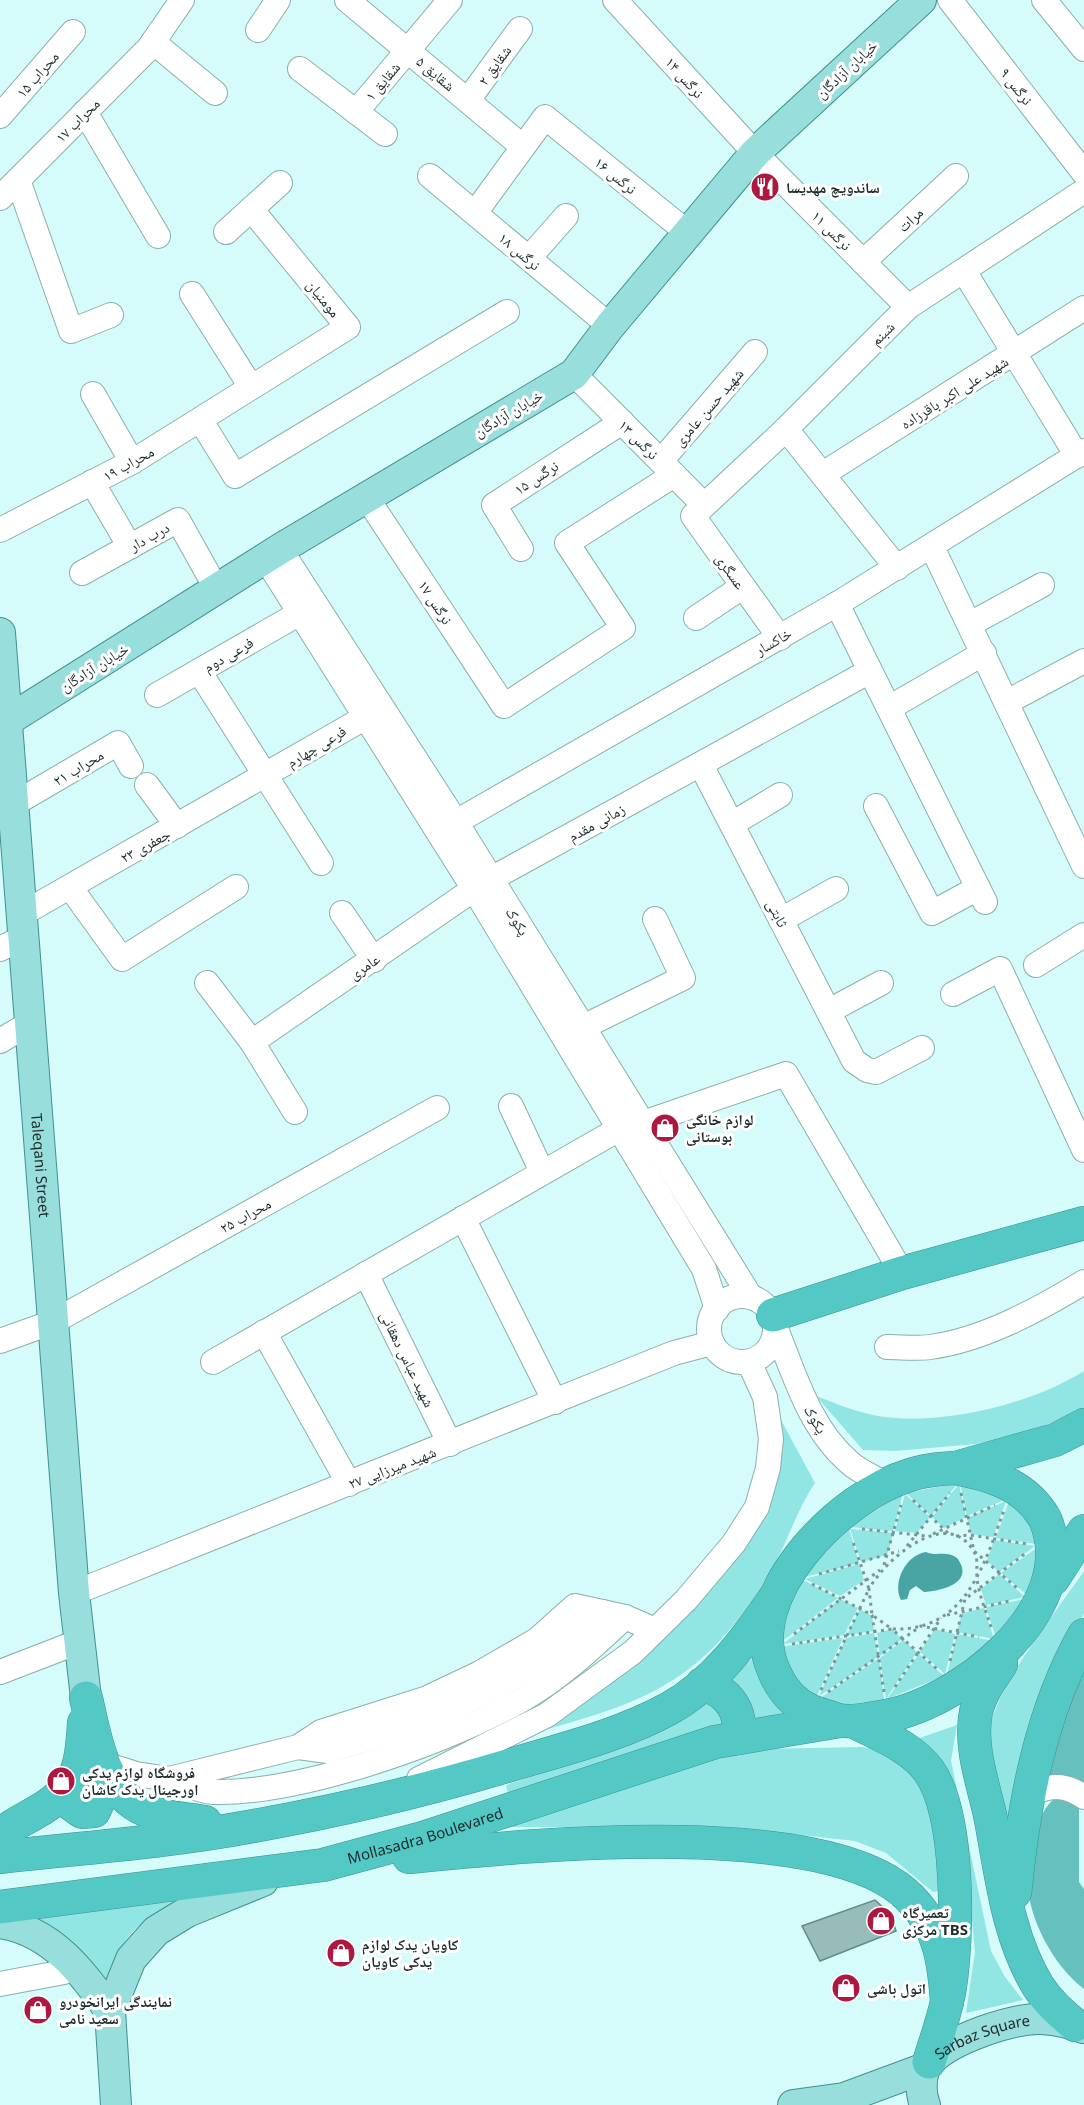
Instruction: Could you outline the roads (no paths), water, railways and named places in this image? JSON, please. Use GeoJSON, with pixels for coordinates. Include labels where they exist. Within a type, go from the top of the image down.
{"type":"FeatureCollection","features":[{"type":"Feature","properties":{"kind":"highway"},"geometry":{"type":"LineString","coordinates":[[766,1314],[1084,1223]]}},
{"type":"Feature","properties":{"kind":"highway"},"geometry":{"type":"LineString","coordinates":[[955,1481],[1055,1440],[1084,1425]]}},
{"type":"Feature","properties":{"kind":"highway"},"geometry":{"type":"LineString","coordinates":[[0,1857],[245,1828],[365,1804],[494,1770],[630,1726],[671,1707],[702,1684],[748,1636],[814,1539],[837,1517],[900,1495],[909,1475],[955,1481],[985,1473],[1009,1484],[1038,1507],[1049,1527],[1056,1551],[1053,1579]]}},
{"type":"Feature","properties":{"kind":"highway"},"geometry":{"type":"LineString","coordinates":[[1080,2026],[1053,2007],[1037,1985],[1012,1923],[975,1745],[976,1713],[984,1691],[996,1638],[1042,1605],[1053,1579],[1084,1531]]}},
{"type":"Feature","properties":{"kind":"highway"},"geometry":{"type":"LineString","coordinates":[[775,1597],[766,1632],[768,1657],[788,1696],[809,1711],[834,1709],[909,1750],[929,1771],[941,1796],[952,1852],[955,1941],[947,2002],[927,2065]]}},
{"type":"Feature","properties":{"kind":"highway"},"geometry":{"type":"LineString","coordinates":[[1012,1923],[1027,1795],[1059,1687],[1084,1635]]}},
{"type":"Feature","properties":{"kind":"highway","name":"Mollasadra Boulevared"},"geometry":{"type":"LineString","coordinates":[[0,1907],[323,1865],[423,1838],[679,1752],[738,1738],[834,1709],[888,1716],[942,1697],[976,1677],[996,1638]]}},
{"type":"Feature","properties":{"kind":"highway"},"geometry":{"type":"LineString","coordinates":[[702,1684],[721,1691],[734,1706],[739,1722],[738,1738]]}},
{"type":"Feature","properties":{"kind":"highway"},"geometry":{"type":"LineString","coordinates":[[72,1780],[69,1793],[71,1804],[82,1812],[94,1810],[103,1791],[102,1762],[86,1698]]}},
{"type":"Feature","properties":{"kind":"highway"},"geometry":{"type":"LineString","coordinates":[[4,1830],[55,1801],[72,1780],[81,1765],[86,1698]]}},
{"type":"Feature","properties":{"kind":"highway"},"geometry":{"type":"LineString","coordinates":[[102,1762],[124,1795],[145,1810],[245,1828]]}},
{"type":"Feature","properties":{"kind":"highway"},"geometry":{"type":"LineString","coordinates":[[323,1865],[509,1847],[690,1841],[808,1853],[846,1861],[872,1872],[909,1896],[937,1934],[945,1965],[947,2002]]}},
{"type":"Feature","properties":{"kind":"main road","name":"خیابان آزادگان"},"geometry":{"type":"LineString","coordinates":[[7,721],[273,554],[574,374],[610,326],[755,153],[920,0]]}},
{"type":"Feature","properties":{"kind":"main road","name":"Taleqani Street"},"geometry":{"type":"LineString","coordinates":[[0,633],[7,721],[16,934],[30,1023],[78,1642],[86,1698]]}},
{"type":"Feature","properties":{"kind":"main road"},"geometry":{"type":"LineString","coordinates":[[116,2105],[110,2011],[131,1959],[156,1931],[187,1912],[226,1894],[323,1865]]}},
{"type":"Feature","properties":{"kind":"main road"},"geometry":{"type":"LineString","coordinates":[[0,1923],[24,1929],[53,1944],[81,1972],[110,2011]]}},
{"type":"Feature","properties":{"kind":"main road","name":"Sarbaz Square"},"geometry":{"type":"LineString","coordinates":[[925,2105],[921,2091],[927,2065],[956,2043],[1014,2023],[1041,2019],[1080,2026]]}},
{"type":"Feature","properties":{"kind":"main road"},"geometry":{"type":"LineString","coordinates":[[793,2105],[844,2098],[927,2065]]}},
{"type":"Feature","properties":{"kind":"street","name":"محراب ۱۷"},"geometry":{"type":"LineString","coordinates":[[0,198],[153,42],[182,0]]}},
{"type":"Feature","properties":{"kind":"street"},"geometry":{"type":"LineString","coordinates":[[258,30],[278,0]]}},
{"type":"Feature","properties":{"kind":"street","name":"شقایق ۱"},"geometry":{"type":"LineString","coordinates":[[356,112],[450,0]]}},
{"type":"Feature","properties":{"kind":"street","name":"نرگس ۱۴"},"geometry":{"type":"LineString","coordinates":[[615,0],[755,153]]}},
{"type":"Feature","properties":{"kind":"street","name":"نرگس ۹"},"geometry":{"type":"LineString","coordinates":[[950,0],[1084,173]]}},
{"type":"Feature","properties":{"kind":"street"},"geometry":{"type":"LineString","coordinates":[[1044,0],[1084,49]]}},
{"type":"Feature","properties":{"kind":"street","name":"شقایق ۵"},"geometry":{"type":"LineString","coordinates":[[354,2],[523,147]]}},
{"type":"Feature","properties":{"kind":"street","name":"شقایق ۲"},"geometry":{"type":"LineString","coordinates":[[468,100],[520,29]]}},
{"type":"Feature","properties":{"kind":"street","name":"محراب ۱۵"},"geometry":{"type":"LineString","coordinates":[[0,116],[73,32]]}},
{"type":"Feature","properties":{"kind":"street"},"geometry":{"type":"LineString","coordinates":[[153,42],[215,93]]}},
{"type":"Feature","properties":{"kind":"street"},"geometry":{"type":"LineString","coordinates":[[300,69],[385,134]]}},
{"type":"Feature","properties":{"kind":"street"},"geometry":{"type":"LineString","coordinates":[[85,112],[158,236]]}},
{"type":"Feature","properties":{"kind":"street","name":"نرگس ۱۶"},"geometry":{"type":"LineString","coordinates":[[523,147],[545,117],[688,233]]}},
{"type":"Feature","properties":{"kind":"street"},"geometry":{"type":"LineString","coordinates":[[475,213],[523,147]]}},
{"type":"Feature","properties":{"kind":"street","name":"نرگس ۱۱"},"geometry":{"type":"LineString","coordinates":[[755,153],[908,307]]}},
{"type":"Feature","properties":{"kind":"street","name":"نرگس ۱۸"},"geometry":{"type":"LineString","coordinates":[[430,176],[610,326]]}},
{"type":"Feature","properties":{"kind":"street","name":"مرات"},"geometry":{"type":"LineString","coordinates":[[863,262],[956,176]]}},
{"type":"Feature","properties":{"kind":"street"},"geometry":{"type":"LineString","coordinates":[[18,180],[71,331],[111,315]]}},
{"type":"Feature","properties":{"kind":"street"},"geometry":{"type":"LineString","coordinates":[[226,232],[280,183]]}},
{"type":"Feature","properties":{"kind":"street","name":"شبنم"},"geometry":{"type":"LineString","coordinates":[[704,505],[786,429],[908,307],[1084,191]]}},
{"type":"Feature","properties":{"kind":"street","name":"مومنیان"},"geometry":{"type":"LineString","coordinates":[[251,209],[348,327],[251,387]]}},
{"type":"Feature","properties":{"kind":"street"},"geometry":{"type":"LineString","coordinates":[[529,258],[566,216]]}},
{"type":"Feature","properties":{"kind":"street"},"geometry":{"type":"LineString","coordinates":[[964,270],[1081,454]]}},
{"type":"Feature","properties":{"kind":"street"},"geometry":{"type":"LineString","coordinates":[[192,294],[251,387]]}},
{"type":"Feature","properties":{"kind":"street","name":"شهید علی اکبر باقرزاده"},"geometry":{"type":"LineString","coordinates":[[823,474],[1084,309]]}},
{"type":"Feature","properties":{"kind":"street"},"geometry":{"type":"LineString","coordinates":[[201,421],[235,476],[507,312]]}},
{"type":"Feature","properties":{"kind":"street","name":"شهید حسن عامری"},"geometry":{"type":"LineString","coordinates":[[504,706],[623,628],[567,543],[668,468],[755,352]]}},
{"type":"Feature","properties":{"kind":"street","name":"نرگس ۱۳"},"geometry":{"type":"LineString","coordinates":[[574,374],[704,505]]}},
{"type":"Feature","properties":{"kind":"street","name":"محراب ۱۹"},"geometry":{"type":"LineString","coordinates":[[0,530],[132,462],[201,421],[251,387]]}},
{"type":"Feature","properties":{"kind":"street"},"geometry":{"type":"LineString","coordinates":[[93,394],[132,462]]}},
{"type":"Feature","properties":{"kind":"street","name":"نرگس ۱۵"},"geometry":{"type":"LineString","coordinates":[[521,549],[494,505],[622,422]]}},
{"type":"Feature","properties":{"kind":"street"},"geometry":{"type":"LineString","coordinates":[[786,429],[897,568]]}},
{"type":"Feature","properties":{"kind":"street","name":"خاکسار"},"geometry":{"type":"LineString","coordinates":[[456,822],[780,638],[1081,454]]}},
{"type":"Feature","properties":{"kind":"street"},"geometry":{"type":"LineString","coordinates":[[92,482],[130,547]]}},
{"type":"Feature","properties":{"kind":"street","name":"نرگس ۱۷"},"geometry":{"type":"LineString","coordinates":[[368,498],[504,706]]}},
{"type":"Feature","properties":{"kind":"street","name":"عسگری"},"geometry":{"type":"LineString","coordinates":[[704,505],[693,516],[780,638]]}},
{"type":"Feature","properties":{"kind":"street","name":"درب دار"},"geometry":{"type":"LineString","coordinates":[[82,573],[178,520],[217,590]]}},
{"type":"Feature","properties":{"kind":"street"},"geometry":{"type":"LineString","coordinates":[[932,547],[1007,702],[1078,838],[1084,866]]}},
{"type":"Feature","properties":{"kind":"street","name":"پکوک"},"geometry":{"type":"LineString","coordinates":[[273,554],[300,613],[366,717],[482,884],[517,941],[619,1129],[704,1269],[717,1309]]}},
{"type":"Feature","properties":{"kind":"street","name":"پکوک"},"geometry":{"type":"LineString","coordinates":[[273,554],[456,822],[482,884]]}},
{"type":"Feature","properties":{"kind":"street"},"geometry":{"type":"LineString","coordinates":[[970,624],[1042,585]]}},
{"type":"Feature","properties":{"kind":"street"},"geometry":{"type":"LineString","coordinates":[[696,618],[742,587]]}},
{"type":"Feature","properties":{"kind":"street"},"geometry":{"type":"LineString","coordinates":[[837,604],[982,895],[932,913],[876,806]]}},
{"type":"Feature","properties":{"kind":"street","name":"فرعی دوم"},"geometry":{"type":"LineString","coordinates":[[157,695],[300,613]]}},
{"type":"Feature","properties":{"kind":"street"},"geometry":{"type":"LineString","coordinates":[[889,708],[984,653]]}},
{"type":"Feature","properties":{"kind":"street"},"geometry":{"type":"LineString","coordinates":[[1007,702],[1084,661]]}},
{"type":"Feature","properties":{"kind":"street"},"geometry":{"type":"LineString","coordinates":[[199,671],[321,863]]}},
{"type":"Feature","properties":{"kind":"street","name":"زمانی مقدم"},"geometry":{"type":"LineString","coordinates":[[482,884],[870,671]]}},
{"type":"Feature","properties":{"kind":"street","name":"فرعی چهارم"},"geometry":{"type":"LineString","coordinates":[[267,776],[366,717]]}},
{"type":"Feature","properties":{"kind":"street","name":"محراب ۲۱"},"geometry":{"type":"LineString","coordinates":[[9,796],[118,743],[131,766]]}},
{"type":"Feature","properties":{"kind":"street","name":"ثابتی"},"geometry":{"type":"LineString","coordinates":[[701,765],[854,1061],[867,1070],[876,1072],[922,1048]]}},
{"type":"Feature","properties":{"kind":"street","name":"جعفری ۲۳"},"geometry":{"type":"LineString","coordinates":[[16,934],[70,887],[267,776]]}},
{"type":"Feature","properties":{"kind":"street"},"geometry":{"type":"LineString","coordinates":[[147,785],[177,826]]}},
{"type":"Feature","properties":{"kind":"street"},"geometry":{"type":"LineString","coordinates":[[732,824],[780,795]]}},
{"type":"Feature","properties":{"kind":"street","name":"عامری"},"geometry":{"type":"LineString","coordinates":[[252,1042],[482,884]]}},
{"type":"Feature","properties":{"kind":"street"},"geometry":{"type":"LineString","coordinates":[[70,887],[122,958],[236,887]]}},
{"type":"Feature","properties":{"kind":"street"},"geometry":{"type":"LineString","coordinates":[[781,920],[836,889]]}},
{"type":"Feature","properties":{"kind":"street"},"geometry":{"type":"LineString","coordinates":[[342,913],[374,960]]}},
{"type":"Feature","properties":{"kind":"street"},"geometry":{"type":"LineString","coordinates":[[583,1027],[683,978],[655,919]]}},
{"type":"Feature","properties":{"kind":"street"},"geometry":{"type":"LineString","coordinates":[[1036,965],[1084,935]]}},
{"type":"Feature","properties":{"kind":"street","name":"پکوک"},"geometry":{"type":"LineString","coordinates":[[517,941],[583,1027],[766,1314],[804,1399],[822,1432],[850,1464],[900,1495]]}},
{"type":"Feature","properties":{"kind":"street"},"geometry":{"type":"LineString","coordinates":[[953,994],[1000,969],[1084,1150]]}},
{"type":"Feature","properties":{"kind":"street"},"geometry":{"type":"LineString","coordinates":[[207,983],[252,1042],[295,1112]]}},
{"type":"Feature","properties":{"kind":"street"},"geometry":{"type":"LineString","coordinates":[[829,1011],[881,983]]}},
{"type":"Feature","properties":{"kind":"street"},"geometry":{"type":"LineString","coordinates":[[0,1041],[30,1023]]}},
{"type":"Feature","properties":{"kind":"street"},"geometry":{"type":"LineString","coordinates":[[643,1123],[786,1074],[903,1273]]}},
{"type":"Feature","properties":{"kind":"street"},"geometry":{"type":"LineString","coordinates":[[512,1106],[542,1172]]}},
{"type":"Feature","properties":{"kind":"street","name":"محراب ۲۵"},"geometry":{"type":"LineString","coordinates":[[0,1341],[53,1322],[437,1108]]}},
{"type":"Feature","properties":{"kind":"street"},"geometry":{"type":"LineString","coordinates":[[213,1362],[619,1129]]}},
{"type":"Feature","properties":{"kind":"street"},"geometry":{"type":"LineString","coordinates":[[463,1218],[555,1402]]}},
{"type":"Feature","properties":{"kind":"street","name":"شهید عباس دهقانی"},"geometry":{"type":"LineString","coordinates":[[366,1274],[450,1444]]}},
{"type":"Feature","properties":{"kind":"street"},"geometry":{"type":"LineString","coordinates":[[887,1347],[937,1346],[990,1330],[1084,1282]]}},
{"type":"Feature","properties":{"kind":"street"},"geometry":{"type":"LineString","coordinates":[[735,1296],[766,1314],[772,1344],[763,1355],[749,1362],[734,1362],[721,1355],[712,1343],[709,1329],[717,1309],[722,1303],[735,1296]]}},
{"type":"Feature","properties":{"kind":"street"},"geometry":{"type":"LineString","coordinates":[[264,1332],[349,1484]]}},
{"type":"Feature","properties":{"kind":"street","name":"شهید میرزایی ۲۷"},"geometry":{"type":"LineString","coordinates":[[74,1593],[674,1353],[712,1343]]}},
{"type":"Feature","properties":{"kind":"street"},"geometry":{"type":"LineString","coordinates":[[365,1804],[485,1748],[547,1715],[633,1652],[686,1600],[734,1543],[757,1507],[768,1468],[771,1439],[765,1397],[749,1362]]}},
{"type":"Feature","properties":{"kind":"street"},"geometry":{"type":"LineString","coordinates":[[169,1779],[298,1747],[321,1732],[425,1699],[480,1673],[537,1640],[575,1606],[625,1617],[655,1630]]}},
{"type":"Feature","properties":{"kind":"street"},"geometry":{"type":"LineString","coordinates":[[102,1762],[136,1774],[169,1779],[211,1792],[275,1786],[371,1763],[543,1660],[602,1612]]}},
{"type":"Feature","properties":{"kind":"street"},"geometry":{"type":"LineString","coordinates":[[298,1747],[328,1751],[423,1733],[518,1702],[576,1663],[625,1617]]}},
{"type":"Feature","properties":{"kind":"street"},"geometry":{"type":"LineString","coordinates":[[0,1672],[78,1642]]}},
{"type":"Feature","properties":{"kind":"street"},"geometry":{"type":"LineString","coordinates":[[1027,1795],[1048,1785],[1064,1787],[1084,1797]]}},
{"type":"Feature","properties":{"kind":"street"},"geometry":{"type":"LineString","coordinates":[[0,1984],[64,1972]]}},
{"type":"Feature","properties":{"kind":"place","name":"ساندویچ مهدیسا"},"geometry":{"type":"Point","coordinates":[765,187]}},
{"type":"Feature","properties":{"kind":"place","name":"لوازم خانگی بوستانی"},"geometry":{"type":"Point","coordinates":[665,1128]}},
{"type":"Feature","properties":{"kind":"place","name":"فروشگاه لوازم یدکی اورجینال یدک کاشان"},"geometry":{"type":"Point","coordinates":[61,1781]}},
{"type":"Feature","properties":{"kind":"place","name":"تعمیرگاه مرکزی TBS"},"geometry":{"type":"Point","coordinates":[881,1921]}},
{"type":"Feature","properties":{"kind":"place","name":"کاویان یدک لوازم یدکی کاویان"},"geometry":{"type":"Point","coordinates":[341,1953]}},
{"type":"Feature","properties":{"kind":"place","name":"اتول باشی"},"geometry":{"type":"Point","coordinates":[846,1988]}},
{"type":"Feature","properties":{"kind":"place","name":"نمایندگی ایرانخودرو سعید نامی"},"geometry":{"type":"Point","coordinates":[38,2010]}}]}
